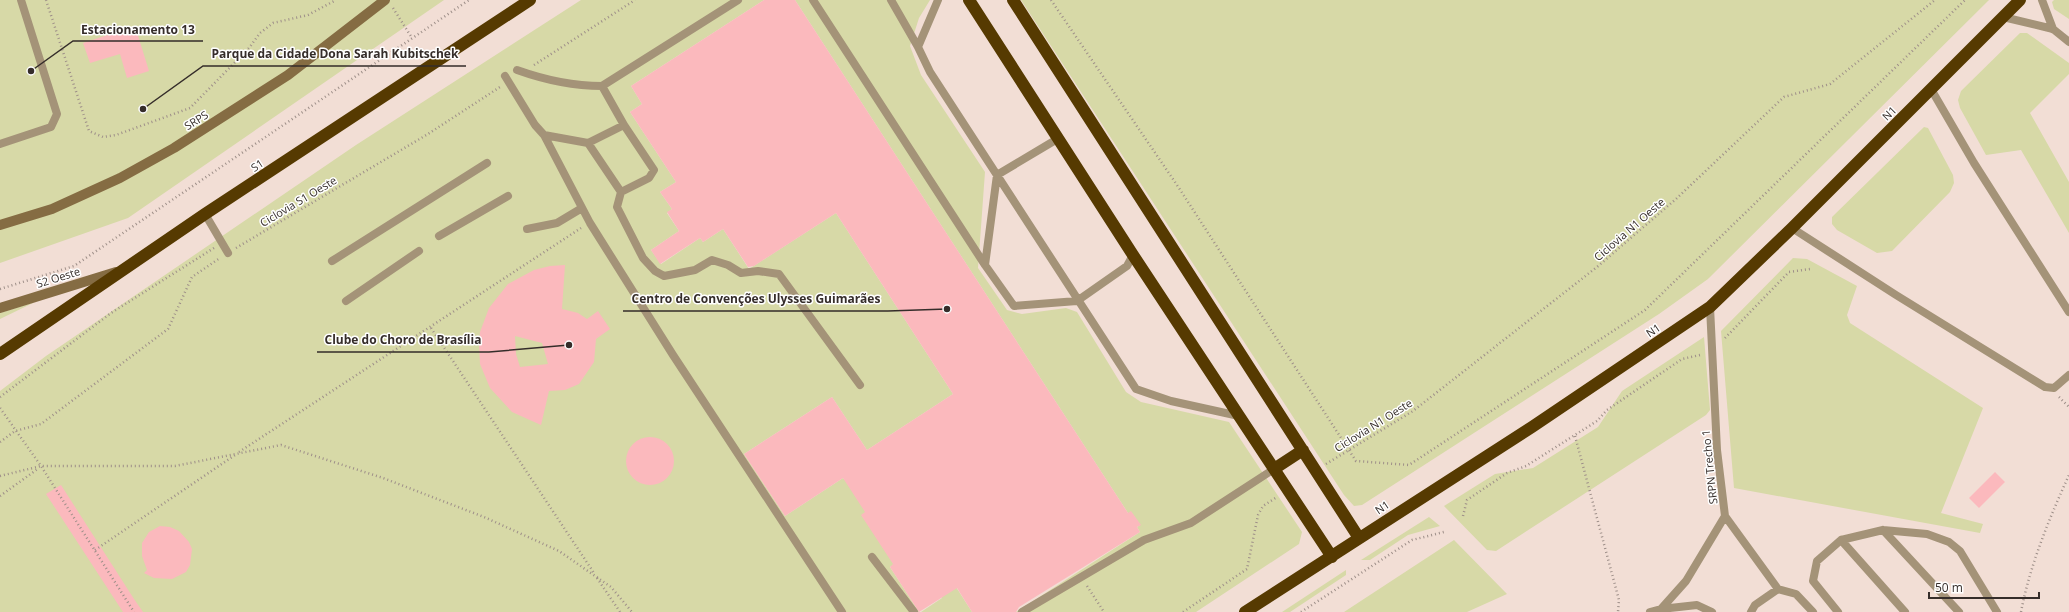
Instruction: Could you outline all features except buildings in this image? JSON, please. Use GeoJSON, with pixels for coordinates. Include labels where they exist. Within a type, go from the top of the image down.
{"type":"FeatureCollection","features":[{"type":"Feature","properties":{"kind":"highway","name":"S1"},"geometry":{"type":"LineString","coordinates":[[0,354],[205,214],[530,0]]}},
{"type":"Feature","properties":{"kind":"highway"},"geometry":{"type":"LineString","coordinates":[[969,0],[1133,255],[1332,557]]}},
{"type":"Feature","properties":{"kind":"highway"},"geometry":{"type":"LineString","coordinates":[[1013,0],[1359,538]]}},
{"type":"Feature","properties":{"kind":"highway","name":"N1"},"geometry":{"type":"LineString","coordinates":[[1245,612],[1538,422],[1710,307],[1792,228],[2020,0]]}},
{"type":"Feature","properties":{"kind":"highway"},"geometry":{"type":"LineString","coordinates":[[1274,469],[1303,450]]}},
{"type":"Feature","properties":{"kind":"main road","name":"SRPS"},"geometry":{"type":"LineString","coordinates":[[0,225],[52,209],[120,178],[174,148],[288,75],[389,3]]}},
{"type":"Feature","properties":{"kind":"main road","name":"S2 Oeste"},"geometry":{"type":"LineString","coordinates":[[0,308],[124,270]]}},
{"type":"Feature","properties":{"kind":"lane"},"geometry":{"type":"LineString","coordinates":[[0,144],[51,127],[57,114],[21,0]]}},
{"type":"Feature","properties":{"kind":"lane"},"geometry":{"type":"LineString","coordinates":[[520,71],[533,76],[581,86],[602,86],[738,0]]}},
{"type":"Feature","properties":{"kind":"lane"},"geometry":{"type":"LineString","coordinates":[[813,0],[985,265],[1014,306],[1078,300],[1127,266],[1133,255]]}},
{"type":"Feature","properties":{"kind":"lane"},"geometry":{"type":"LineString","coordinates":[[891,0],[918,47],[930,72],[1136,389],[1171,401],[1239,416]]}},
{"type":"Feature","properties":{"kind":"lane"},"geometry":{"type":"LineString","coordinates":[[918,47],[938,0]]}},
{"type":"Feature","properties":{"kind":"lane"},"geometry":{"type":"LineString","coordinates":[[2042,0],[2053,29]]}},
{"type":"Feature","properties":{"kind":"lane"},"geometry":{"type":"LineString","coordinates":[[2003,17],[2053,29],[2069,42]]}},
{"type":"Feature","properties":{"kind":"lane"},"geometry":{"type":"LineString","coordinates":[[507,78],[535,125],[544,135],[590,222],[673,355],[842,612]]}},
{"type":"Feature","properties":{"kind":"lane"},"geometry":{"type":"LineString","coordinates":[[602,86],[624,125],[654,170],[649,178],[621,192],[617,207],[643,258],[655,271],[664,276],[696,270],[712,260],[728,265],[741,273],[758,271],[779,274],[860,384]]}},
{"type":"Feature","properties":{"kind":"lane"},"geometry":{"type":"LineString","coordinates":[[1931,89],[1974,163],[2069,312]]}},
{"type":"Feature","properties":{"kind":"lane"},"geometry":{"type":"LineString","coordinates":[[544,135],[588,143],[624,125]]}},
{"type":"Feature","properties":{"kind":"lane"},"geometry":{"type":"LineString","coordinates":[[997,175],[1059,138]]}},
{"type":"Feature","properties":{"kind":"lane"},"geometry":{"type":"LineString","coordinates":[[588,143],[621,192]]}},
{"type":"Feature","properties":{"kind":"lane"},"geometry":{"type":"LineString","coordinates":[[332,261],[487,163]]}},
{"type":"Feature","properties":{"kind":"lane"},"geometry":{"type":"LineString","coordinates":[[985,265],[997,175]]}},
{"type":"Feature","properties":{"kind":"lane"},"geometry":{"type":"LineString","coordinates":[[439,236],[508,196]]}},
{"type":"Feature","properties":{"kind":"lane"},"geometry":{"type":"LineString","coordinates":[[527,229],[557,223],[582,208]]}},
{"type":"Feature","properties":{"kind":"lane"},"geometry":{"type":"LineString","coordinates":[[205,214],[228,252]]}},
{"type":"Feature","properties":{"kind":"lane"},"geometry":{"type":"LineString","coordinates":[[1792,228],[1967,340],[2045,387],[2054,388],[2069,375]]}},
{"type":"Feature","properties":{"kind":"lane"},"geometry":{"type":"LineString","coordinates":[[346,301],[419,251]]}},
{"type":"Feature","properties":{"kind":"lane","name":"SRPN Trecho 1"},"geometry":{"type":"LineString","coordinates":[[1710,307],[1717,450],[1725,516],[1778,589]]}},
{"type":"Feature","properties":{"kind":"lane"},"geometry":{"type":"LineString","coordinates":[[1022,612],[1144,540],[1191,523],[1274,469]]}},
{"type":"Feature","properties":{"kind":"lane"},"geometry":{"type":"LineString","coordinates":[[1661,609],[1686,581],[1725,516]]}},
{"type":"Feature","properties":{"kind":"lane"},"geometry":{"type":"LineString","coordinates":[[1883,530],[1959,612]]}},
{"type":"Feature","properties":{"kind":"lane"},"geometry":{"type":"LineString","coordinates":[[1838,612],[1813,581],[1817,561],[1841,540],[1883,530],[1927,534],[1949,542],[1960,551],[1997,612]]}},
{"type":"Feature","properties":{"kind":"lane"},"geometry":{"type":"LineString","coordinates":[[1841,540],[1905,612]]}},
{"type":"Feature","properties":{"kind":"lane"},"geometry":{"type":"LineString","coordinates":[[872,557],[914,612]]}},
{"type":"Feature","properties":{"kind":"lane"},"geometry":{"type":"LineString","coordinates":[[1752,612],[1755,605],[1778,589],[1796,594],[1813,612]]}},
{"type":"Feature","properties":{"kind":"lane"},"geometry":{"type":"LineString","coordinates":[[1650,612],[1661,609],[1697,605],[1712,612]]}},
{"type":"Feature","properties":{"kind":"path"},"geometry":{"type":"LineString","coordinates":[[46,0],[89,131],[103,137],[116,135],[190,108],[249,48],[260,33],[273,23],[308,15],[336,0]]}},
{"type":"Feature","properties":{"kind":"path"},"geometry":{"type":"LineString","coordinates":[[0,289],[74,266],[469,0]]}},
{"type":"Feature","properties":{"kind":"path"},"geometry":{"type":"LineString","coordinates":[[520,71],[635,0]]}},
{"type":"Feature","properties":{"kind":"path"},"geometry":{"type":"LineString","coordinates":[[1051,0],[1177,185],[1356,461],[1409,465],[1644,310],[1765,191],[1932,33],[1964,0]]}},
{"type":"Feature","properties":{"kind":"path","name":"Ciclovia N1 Oeste"},"geometry":{"type":"LineString","coordinates":[[1324,465],[1348,449],[1413,411],[1598,267],[1676,199],[1784,97],[1830,84],[1935,0]]}},
{"type":"Feature","properties":{"kind":"path"},"geometry":{"type":"LineString","coordinates":[[389,3],[412,38]]}},
{"type":"Feature","properties":{"kind":"path","name":"Ciclovia S1 Oeste"},"geometry":{"type":"LineString","coordinates":[[0,442],[15,431],[41,424],[168,329],[192,277],[228,252],[428,134],[507,78]]}},
{"type":"Feature","properties":{"kind":"path"},"geometry":{"type":"LineString","coordinates":[[95,550],[237,454],[431,328],[590,222]]}},
{"type":"Feature","properties":{"kind":"path"},"geometry":{"type":"LineString","coordinates":[[0,397],[111,313],[222,242]]}},
{"type":"Feature","properties":{"kind":"path"},"geometry":{"type":"LineString","coordinates":[[1725,338],[1789,272],[1810,269]]}},
{"type":"Feature","properties":{"kind":"path"},"geometry":{"type":"LineString","coordinates":[[431,328],[620,612]]}},
{"type":"Feature","properties":{"kind":"path"},"geometry":{"type":"LineString","coordinates":[[1463,516],[1467,500],[1507,473],[1526,466],[1575,436],[1597,421],[1607,410],[1682,359],[1700,355]]}},
{"type":"Feature","properties":{"kind":"path"},"geometry":{"type":"LineString","coordinates":[[0,408],[41,466],[134,612]]}},
{"type":"Feature","properties":{"kind":"path"},"geometry":{"type":"LineString","coordinates":[[1575,436],[1619,600],[1618,612]]}},
{"type":"Feature","properties":{"kind":"path"},"geometry":{"type":"LineString","coordinates":[[0,476],[41,466],[175,466],[281,445],[383,478],[484,517],[559,552],[596,575],[611,587],[632,612]]}},
{"type":"Feature","properties":{"kind":"path"},"geometry":{"type":"LineString","coordinates":[[0,496],[41,466]]}},
{"type":"Feature","properties":{"kind":"path"},"geometry":{"type":"LineString","coordinates":[[2021,612],[2024,596],[2049,519],[2069,475]]}},
{"type":"Feature","properties":{"kind":"path"},"geometry":{"type":"LineString","coordinates":[[1183,612],[1247,569],[1258,515],[1263,506],[1274,499]]}},
{"type":"Feature","properties":{"kind":"path"},"geometry":{"type":"LineString","coordinates":[[1301,612],[1412,540],[1444,532]]}},
{"type":"Feature","properties":{"kind":"path"},"geometry":{"type":"LineString","coordinates":[[1082,577],[1104,612]]}},
{"type":"Feature","properties":{"kind":"green space"},"geometry":{"type":"Polygon","coordinates":[[[0,0],[444,0],[128,218],[0,263],[0,0]]]}},
{"type":"Feature","properties":{"kind":"green space"},"geometry":{"type":"Polygon","coordinates":[[[581,0],[764,0],[631,86],[642,104],[630,112],[676,182],[660,192],[672,209],[667,213],[679,231],[651,250],[661,264],[700,238],[703,242],[723,229],[749,269],[836,213],[953,394],[867,450],[832,397],[744,454],[785,516],[843,478],[912,552],[890,567],[919,612],[0,612],[0,391],[46,356],[356,145],[581,0]]]}},
{"type":"Feature","properties":{"kind":"green space"},"geometry":{"type":"Polygon","coordinates":[[[795,0],[930,0],[919,18],[910,46],[921,75],[985,172],[978,268],[1007,310],[1022,314],[1066,308],[1077,312],[1126,392],[1141,402],[1229,422],[1302,532],[1299,544],[1196,612],[1016,612],[1140,532],[1137,527],[1140,525],[1128,513],[795,0]]]}},
{"type":"Feature","properties":{"kind":"green space"},"geometry":{"type":"Polygon","coordinates":[[[1021,0],[1989,0],[1708,279],[1659,314],[1362,505],[1354,506],[1344,495],[1021,0]]]}},
{"type":"Feature","properties":{"kind":"green space"},"geometry":{"type":"Polygon","coordinates":[[[2054,0],[2069,0],[2069,19],[2054,9],[2052,2],[2054,0]]]}},
{"type":"Feature","properties":{"kind":"green space"},"geometry":{"type":"Polygon","coordinates":[[[2020,33],[2027,33],[2069,63],[2069,74],[2030,113],[2069,182],[2069,233],[2021,150],[1986,155],[1960,108],[1958,100],[1961,91],[2020,33]]]}},
{"type":"Feature","properties":{"kind":"green space"},"geometry":{"type":"Polygon","coordinates":[[[1924,127],[1928,128],[1953,175],[1954,183],[1950,192],[1892,251],[1877,253],[1837,230],[1832,224],[1832,217],[1924,127]]]}},
{"type":"Feature","properties":{"kind":"green space"},"geometry":{"type":"Polygon","coordinates":[[[1793,258],[1807,259],[1857,286],[1847,315],[1850,323],[1983,408],[1941,513],[1983,524],[1980,533],[1734,488],[1721,331],[1793,258]]]}},
{"type":"Feature","properties":{"kind":"green space"},"geometry":{"type":"Polygon","coordinates":[[[35,302],[0,319],[0,313],[35,302]]]}},
{"type":"Feature","properties":{"kind":"green space"},"geometry":{"type":"Polygon","coordinates":[[[1704,337],[1710,410],[1706,415],[1496,551],[1487,550],[1444,506],[1495,474],[1533,468],[1598,427],[1622,391],[1704,337]]]}},
{"type":"Feature","properties":{"kind":"green space"},"geometry":{"type":"Polygon","coordinates":[[[1429,517],[1440,526],[1408,535],[1370,560],[1361,560],[1429,517]]]}},
{"type":"Feature","properties":{"kind":"green space"},"geometry":{"type":"Polygon","coordinates":[[[1454,540],[1507,594],[1467,612],[1344,612],[1454,540]]]}},
{"type":"Feature","properties":{"kind":"green space"},"geometry":{"type":"Polygon","coordinates":[[[1346,570],[1346,575],[1290,612],[1282,612],[1346,570]]]}},
{"type":"Feature","properties":{"kind":"green space"},"geometry":{"type":"Polygon","coordinates":[[[949,576],[972,612],[921,612],[942,598],[934,585],[949,576]]]}},
{"type":"Feature","properties":{"kind":"place","name":"Estacionamento 13"},"geometry":{"type":"Point","coordinates":[31,71]}},
{"type":"Feature","properties":{"kind":"place","name":"Parque da Cidade Dona Sarah Kubitschek"},"geometry":{"type":"Point","coordinates":[143,109]}},
{"type":"Feature","properties":{"kind":"place","name":"Centro de Convenções Ulysses Guimarães"},"geometry":{"type":"Point","coordinates":[947,309]}},
{"type":"Feature","properties":{"kind":"place","name":"Clube do Choro de Brasília"},"geometry":{"type":"Point","coordinates":[569,345]}}]}
